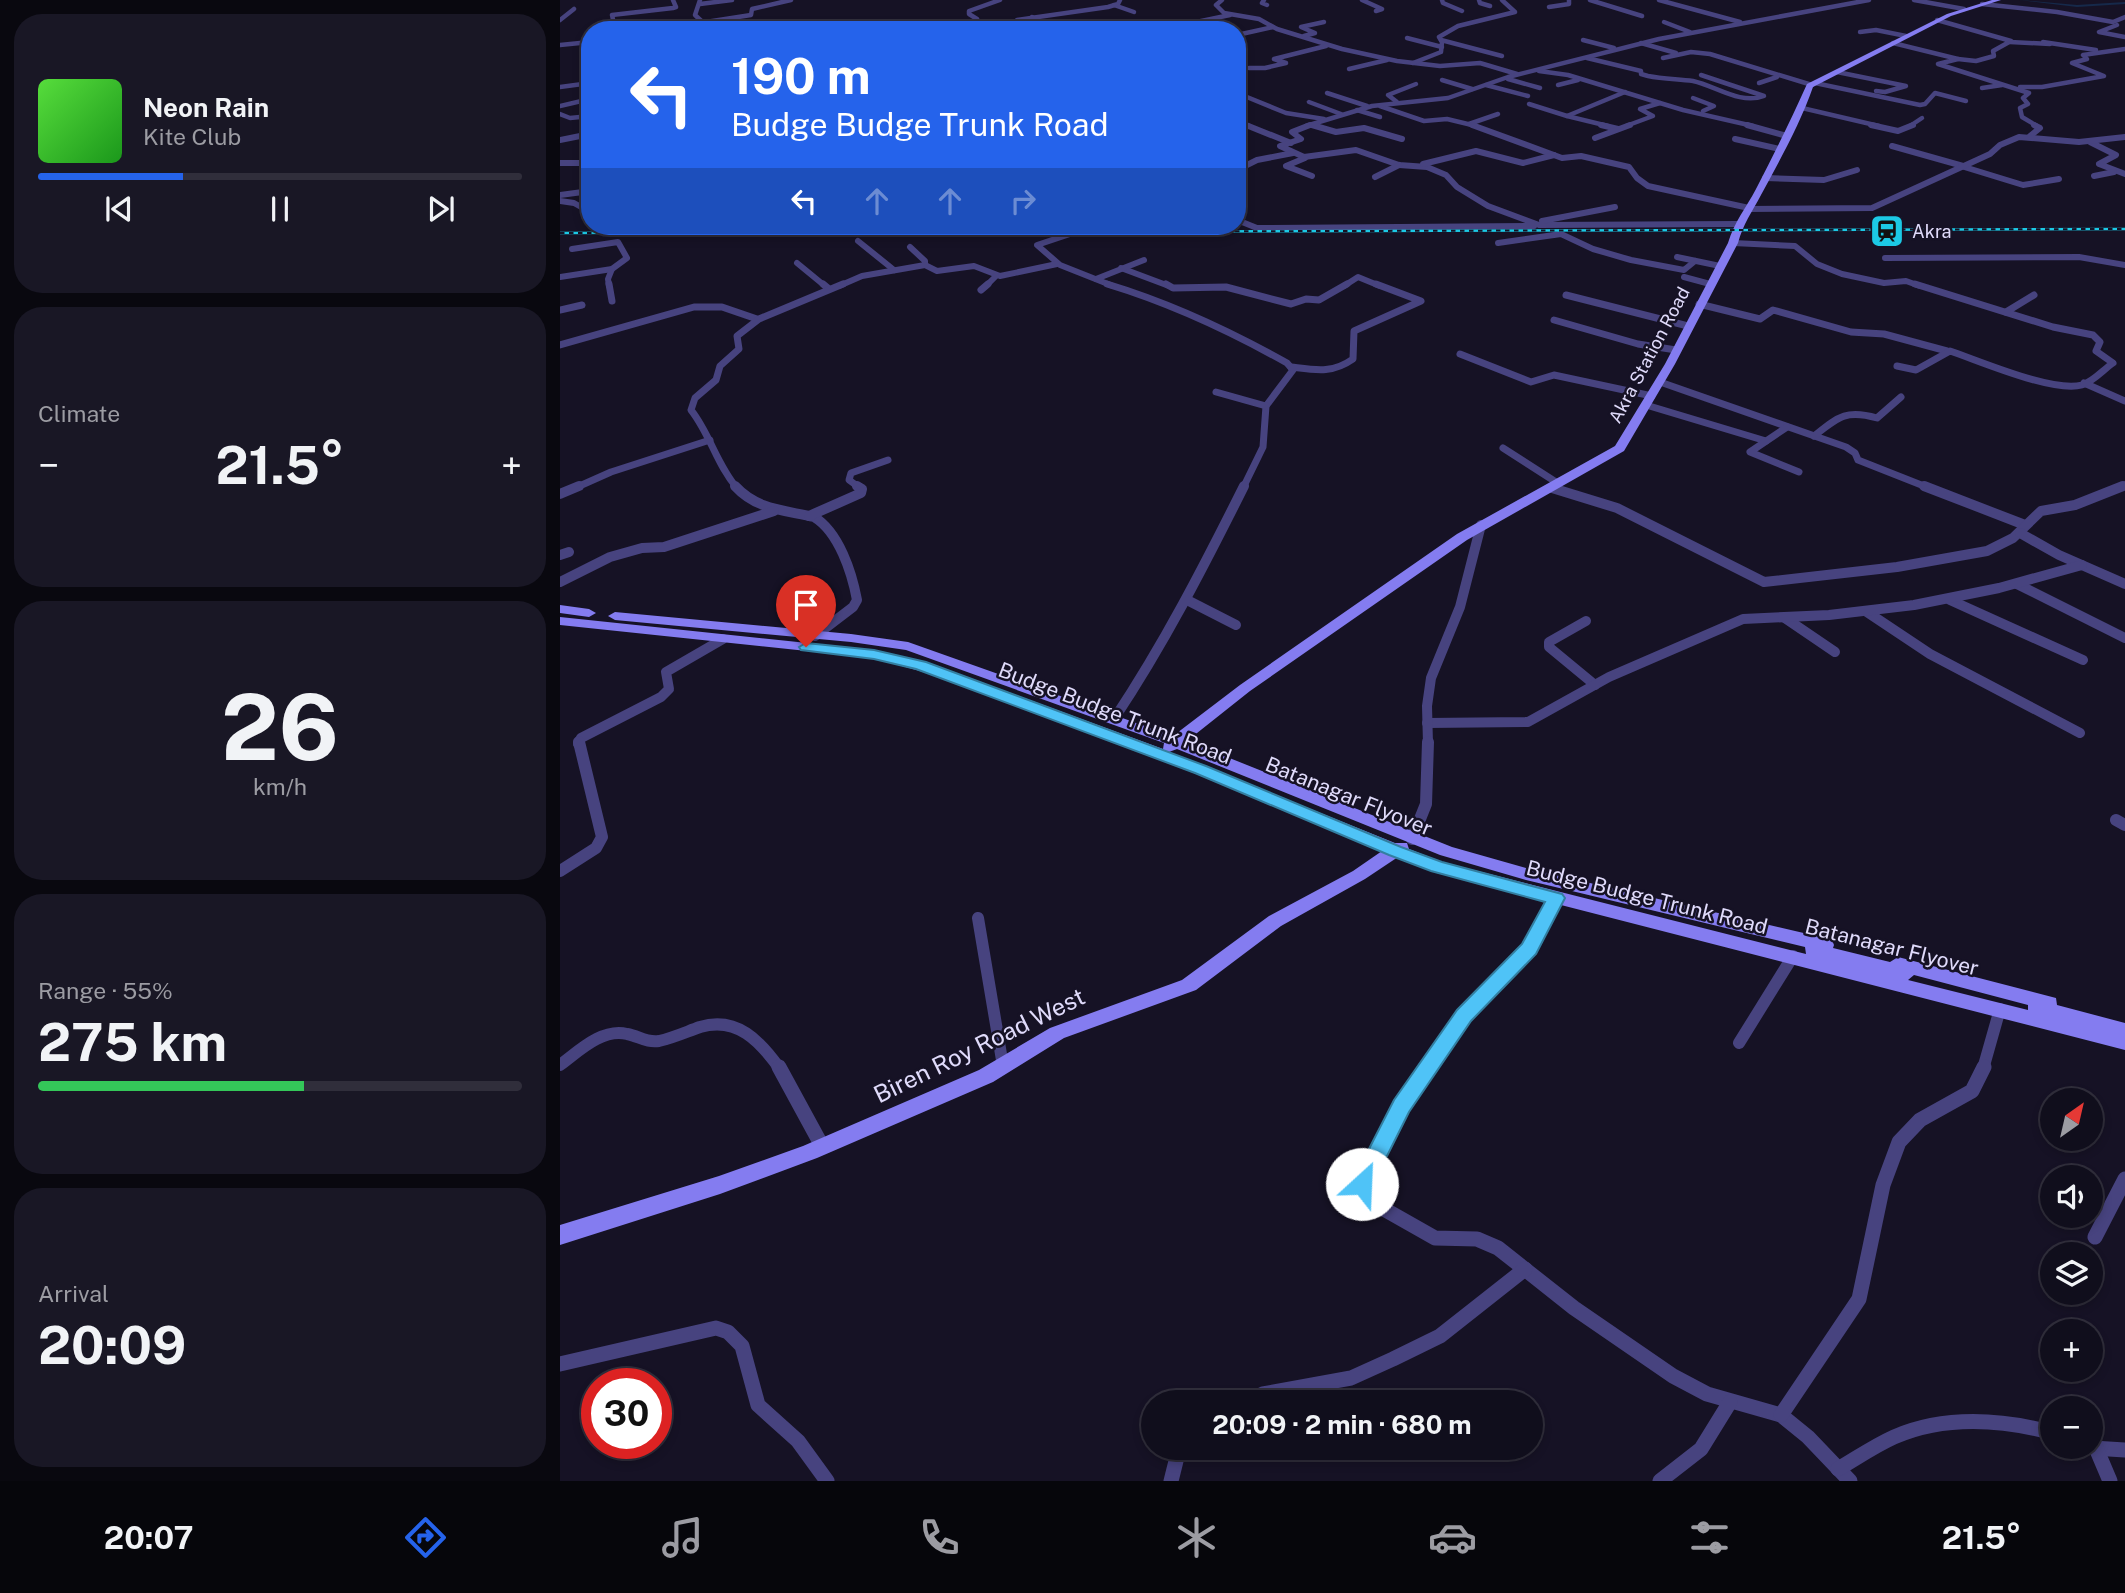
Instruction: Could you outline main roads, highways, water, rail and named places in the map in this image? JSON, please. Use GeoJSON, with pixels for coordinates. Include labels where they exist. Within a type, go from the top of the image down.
{"type":"FeatureCollection","features":[{"type":"Feature","properties":{"kind":"main road","name":"Akra Station Road"},"geometry":{"type":"LineString","coordinates":[[1162,755],[1245,688],[1481,525],[1620,449],[1660,382],[1699,303],[1733,243],[1738,224],[1749,209],[1813,84],[1937,20],[1998,0]]}},
{"type":"Feature","properties":{"kind":"main road","name":"Budge Budge Trunk Road"},"geometry":{"type":"LineString","coordinates":[[560,612],[908,646],[1175,742],[1412,839],[1526,874],[1787,936],[2125,1023]]}},
{"type":"Feature","properties":{"kind":"main road","name":"Batanagar Flyover"},"geometry":{"type":"LineString","coordinates":[[560,612],[905,652],[1168,747],[1403,844],[1455,862],[1859,961],[2125,1031]]}},
{"type":"Feature","properties":{"kind":"main road","name":"Budge Budge Trunk Road"},"geometry":{"type":"LineString","coordinates":[[560,621],[849,651],[900,660],[943,673],[1162,755],[1437,867],[2125,1042]]}},
{"type":"Feature","properties":{"kind":"main road"},"geometry":{"type":"LineString","coordinates":[[1115,737],[1120,722]]}},
{"type":"Feature","properties":{"kind":"main road","name":"Biren Roy Road West"},"geometry":{"type":"LineString","coordinates":[[560,1234],[720,1185],[822,1146],[986,1076],[1070,1028],[1189,985],[1275,921],[1359,875],[1412,839]]}},
{"type":"Feature","properties":{"kind":"waterway"},"geometry":{"type":"LineString","coordinates":[[2021,0],[2077,6],[2125,3]]}},
{"type":"Feature","properties":{"kind":"railway"},"geometry":{"type":"LineString","coordinates":[[1246,231],[2125,229]]}},
{"type":"Feature","properties":{"kind":"railway"},"geometry":{"type":"LineString","coordinates":[[560,233],[581,233]]}},
{"type":"Feature","properties":{"kind":"place","name":"Akra"},"geometry":{"type":"Point","coordinates":[1887,231]}}]}
